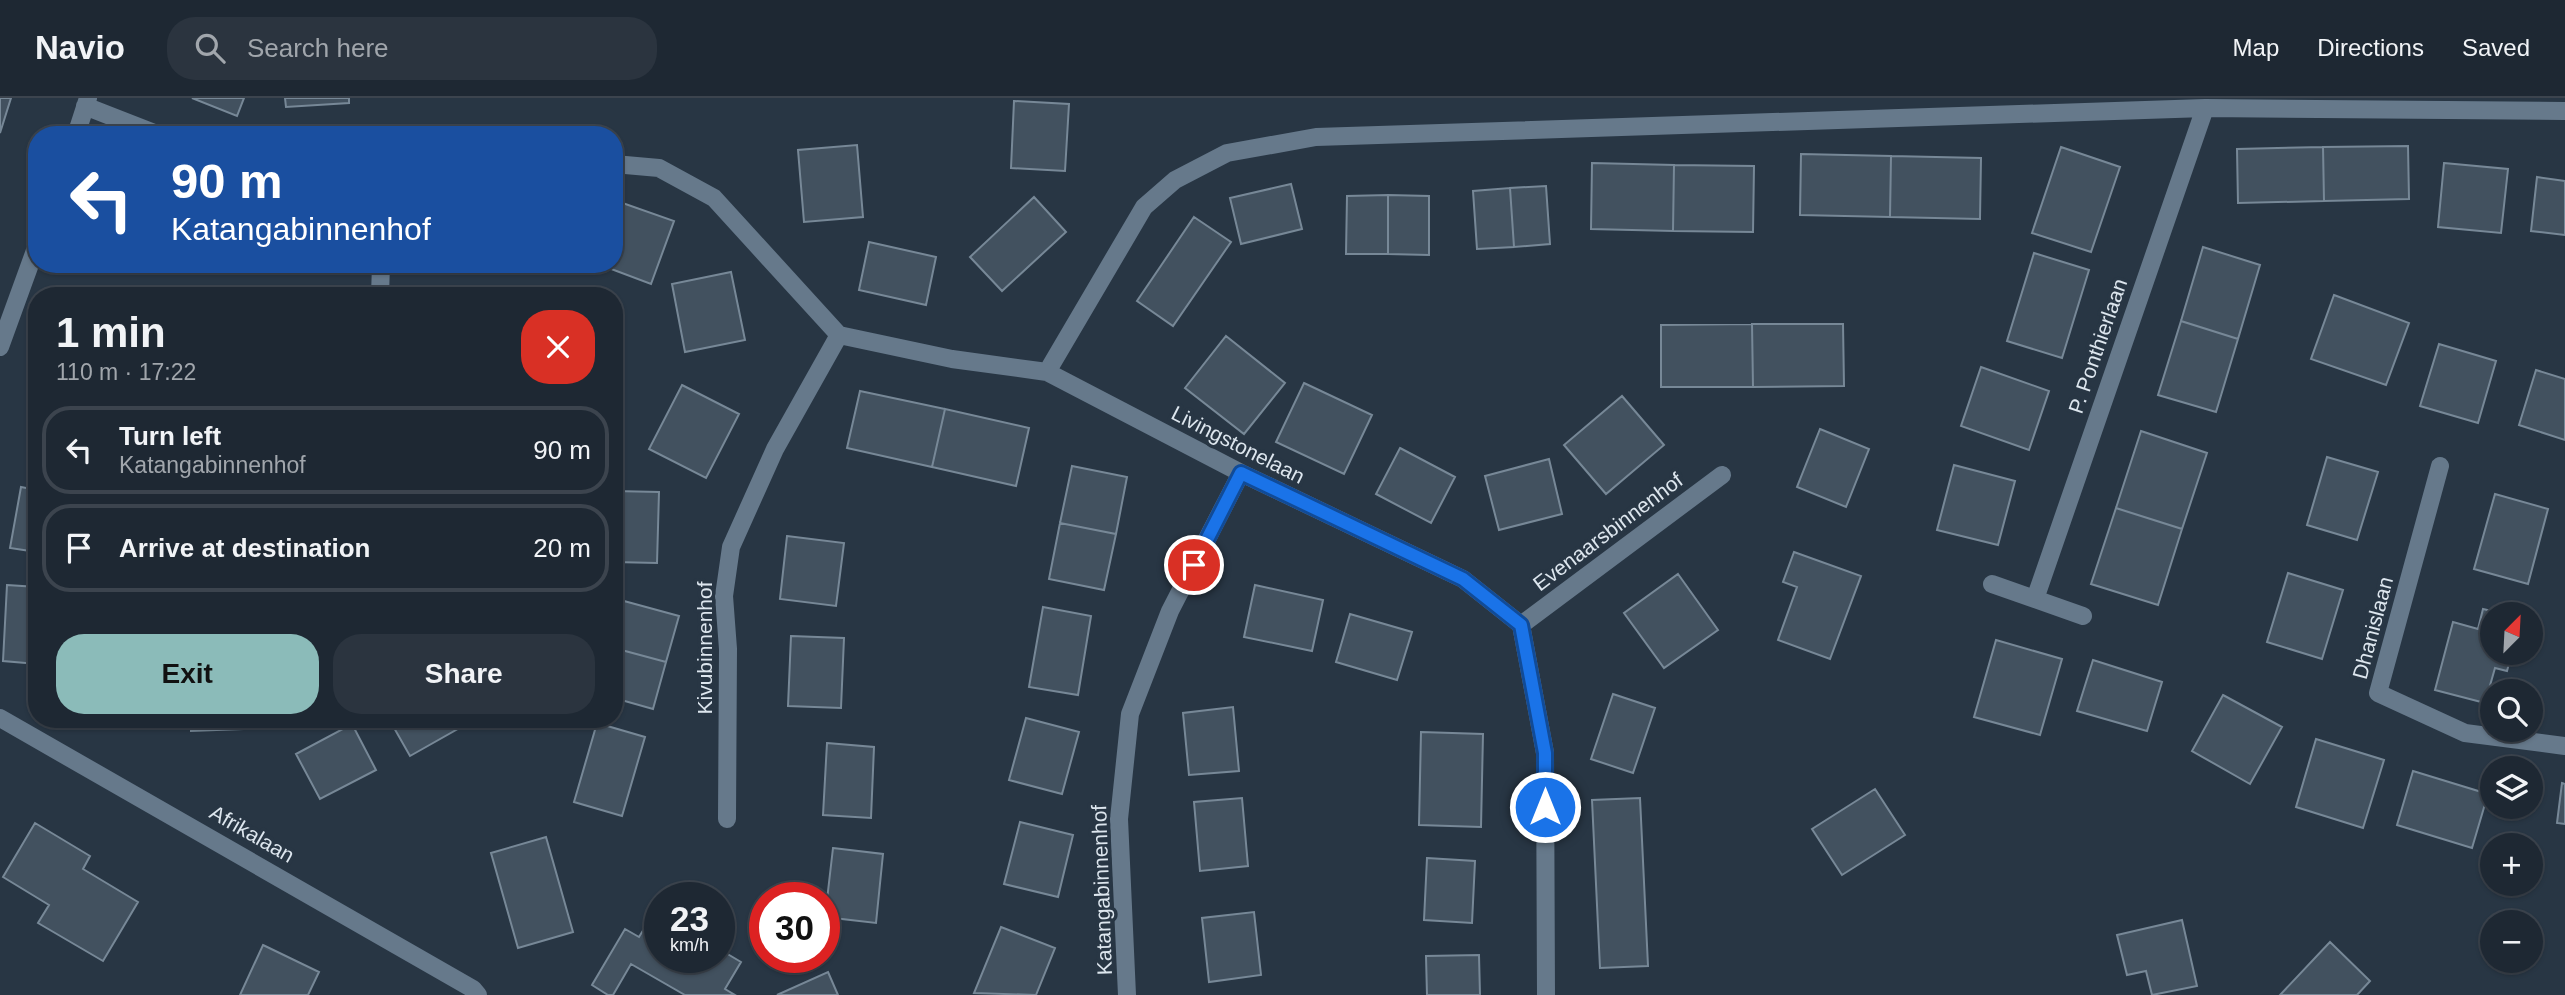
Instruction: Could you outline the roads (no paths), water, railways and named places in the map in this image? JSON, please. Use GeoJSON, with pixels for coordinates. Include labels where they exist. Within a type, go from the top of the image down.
{"type":"FeatureCollection","features":[{"type":"Feature","properties":{"kind":"street"},"geometry":{"type":"LineString","coordinates":[[79,126],[87,102],[139,126]]}},
{"type":"Feature","properties":{"kind":"street"},"geometry":{"type":"LineString","coordinates":[[1047,372],[1144,207],[1175,180],[1227,153],[1316,137],[2205,108],[2565,111]]}},
{"type":"Feature","properties":{"kind":"street","name":"P. Ponthierlaan"},"geometry":{"type":"LineString","coordinates":[[2035,599],[2205,108]]}},
{"type":"Feature","properties":{"kind":"street"},"geometry":{"type":"LineString","coordinates":[[623,165],[659,169],[715,198],[839,335]]}},
{"type":"Feature","properties":{"kind":"street"},"geometry":{"type":"LineString","coordinates":[[0,346],[28,270]]}},
{"type":"Feature","properties":{"kind":"street","name":"Livingstonelaan"},"geometry":{"type":"LineString","coordinates":[[839,335],[952,359],[1047,372],[1241,473],[1463,579],[1521,625]]}},
{"type":"Feature","properties":{"kind":"street","name":"Kivubinnenhof"},"geometry":{"type":"LineString","coordinates":[[727,819],[728,649],[724,596],[731,547],[775,449],[839,335]]}},
{"type":"Feature","properties":{"kind":"street","name":"Dhanislaan"},"geometry":{"type":"LineString","coordinates":[[2440,466],[2378,693],[2465,733],[2565,746]]}},
{"type":"Feature","properties":{"kind":"street","name":"Katangabinnenhof"},"geometry":{"type":"LineString","coordinates":[[1127,995],[1119,819],[1130,714],[1170,611],[1241,473]]}},
{"type":"Feature","properties":{"kind":"street","name":"Evenaarsbinnenhof"},"geometry":{"type":"LineString","coordinates":[[1521,625],[1722,475]]}},
{"type":"Feature","properties":{"kind":"street"},"geometry":{"type":"LineString","coordinates":[[1992,584],[2083,616]]}},
{"type":"Feature","properties":{"kind":"street"},"geometry":{"type":"LineString","coordinates":[[1521,625],[1545,753],[1546,995]]}},
{"type":"Feature","properties":{"kind":"street","name":"Afrikalaan"},"geometry":{"type":"LineString","coordinates":[[0,718],[413,954],[473,989],[478,995]]}}]}
